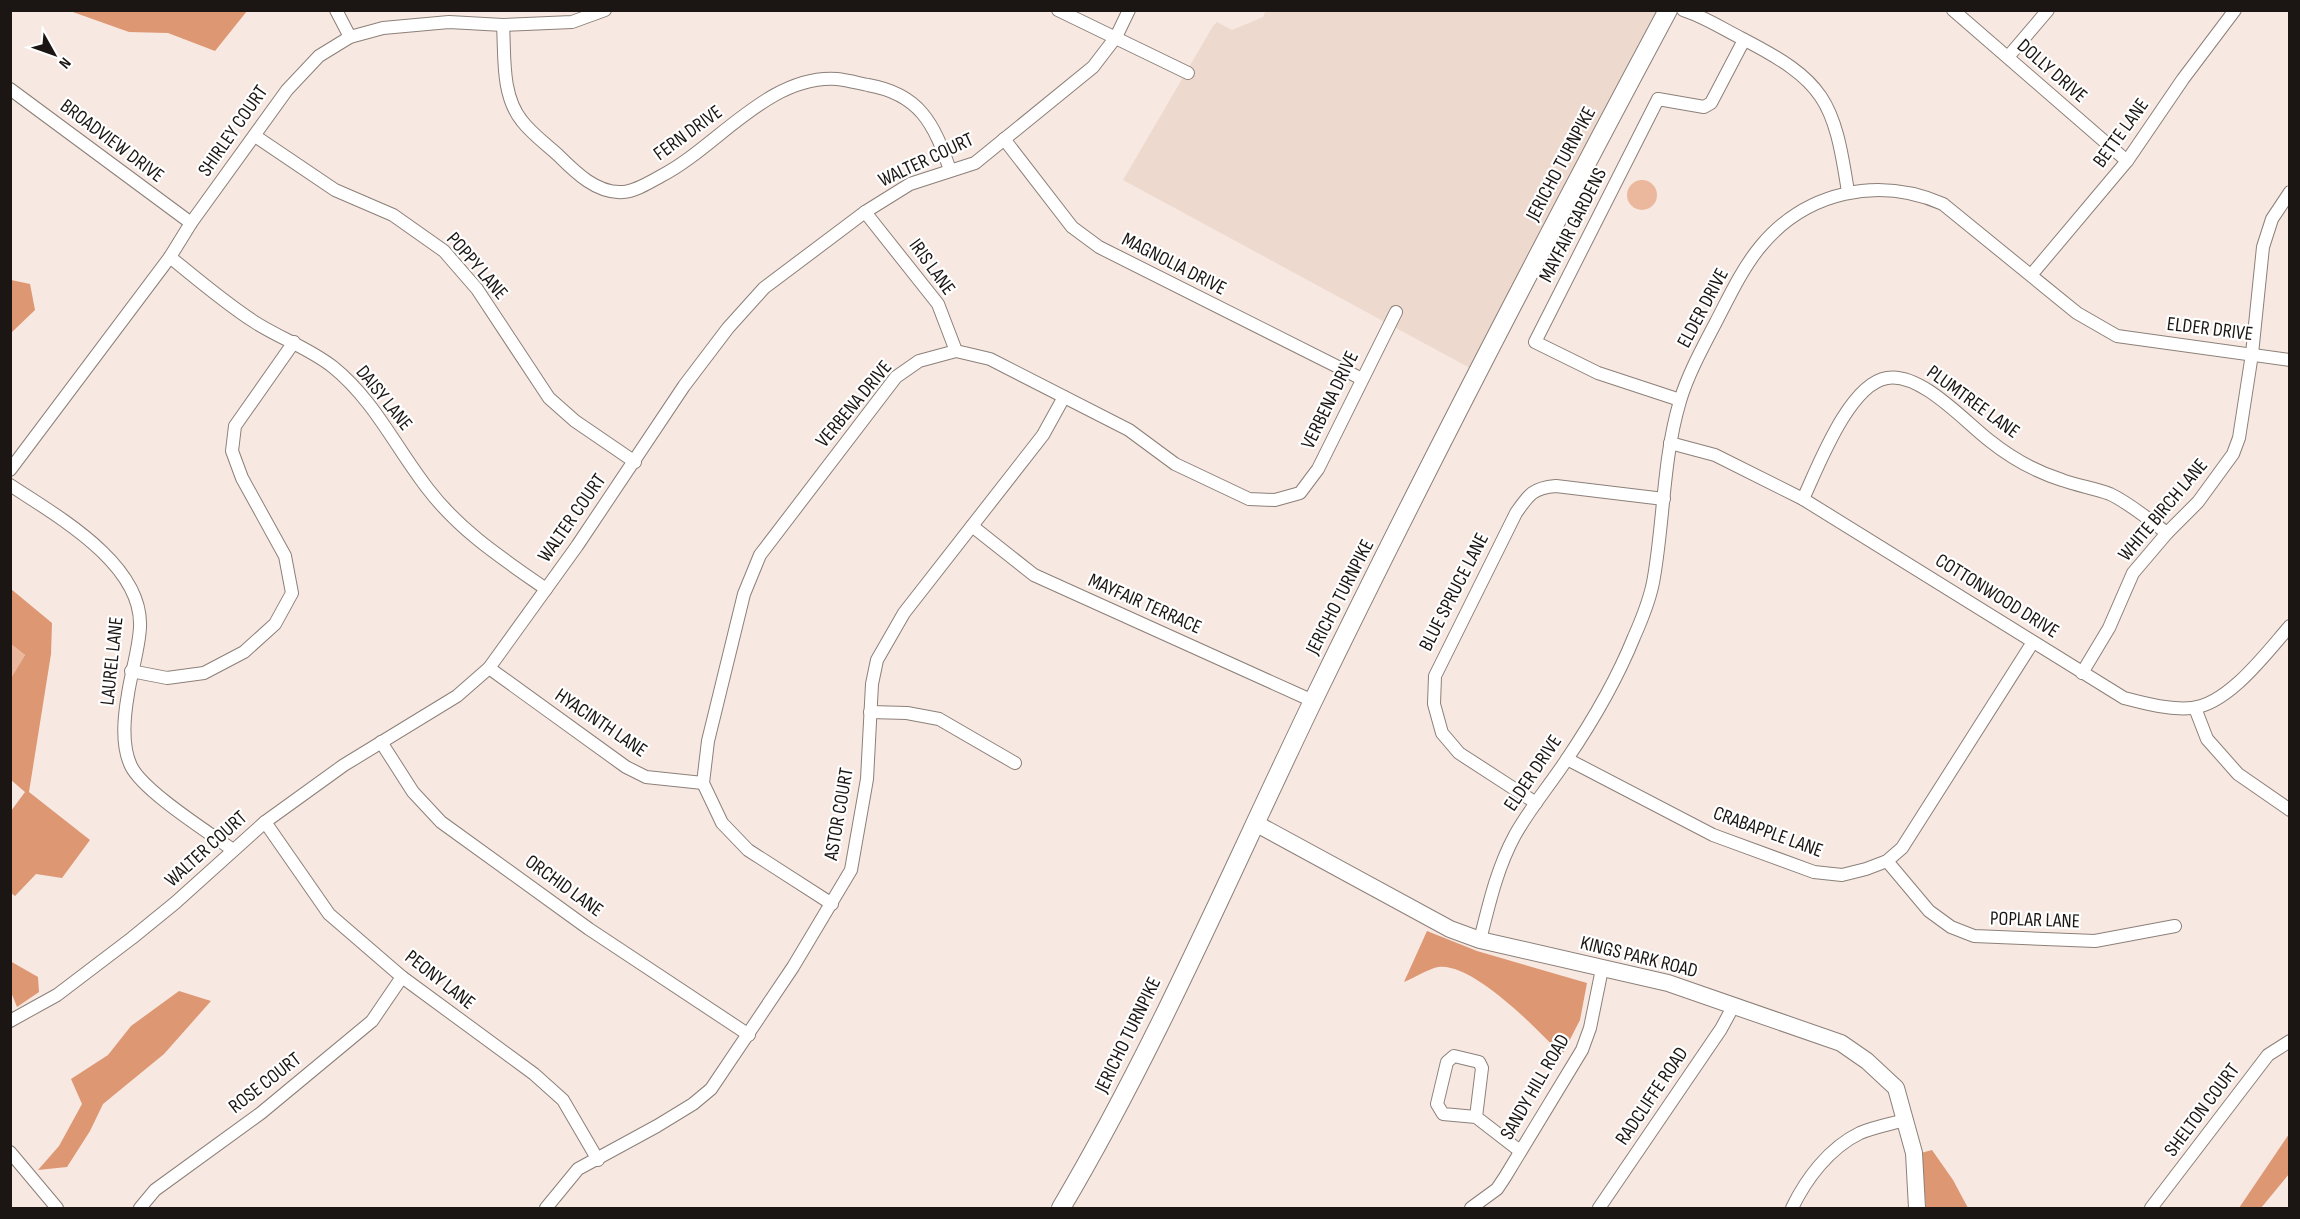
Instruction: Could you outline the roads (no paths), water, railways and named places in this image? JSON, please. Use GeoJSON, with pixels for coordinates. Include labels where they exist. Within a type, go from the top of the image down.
{"type":"FeatureCollection","features":[{"type":"Feature","properties":{"kind":"main road","name":"JERICHO TURNPIKE"},"geometry":{"type":"LineString","coordinates":[[1061,1209],[1129,1086],[1313,701],[1536,260],[1668,10]]}},
{"type":"Feature","properties":{"kind":"street"},"geometry":{"type":"LineString","coordinates":[[336,10],[350,37]]}},
{"type":"Feature","properties":{"kind":"street","name":"SHIRLEY COURT"},"geometry":{"type":"LineString","coordinates":[[10,470],[170,257],[191,223],[286,90],[319,56],[350,37],[383,28],[449,16],[503,25],[572,22],[604,10]]}},
{"type":"Feature","properties":{"kind":"street"},"geometry":{"type":"LineString","coordinates":[[1058,10],[1095,30],[1116,37],[1188,73]]}},
{"type":"Feature","properties":{"kind":"street","name":"WALTER COURT"},"geometry":{"type":"LineString","coordinates":[[10,1021],[57,995],[87,973],[175,903],[265,822],[381,742],[457,696],[489,668],[635,462],[684,386],[728,328],[764,288],[865,212],[910,184],[975,163],[1093,67],[1116,37],[1129,10]]}},
{"type":"Feature","properties":{"kind":"street"},"geometry":{"type":"LineString","coordinates":[[1683,10],[1781,59],[1817,89],[1834,126],[1848,192]]}},
{"type":"Feature","properties":{"kind":"street","name":"DOLLY DRIVE"},"geometry":{"type":"LineString","coordinates":[[1953,10],[2127,161]]}},
{"type":"Feature","properties":{"kind":"street"},"geometry":{"type":"LineString","coordinates":[[2007,57],[2048,10]]}},
{"type":"Feature","properties":{"kind":"street","name":"BETTE LANE"},"geometry":{"type":"LineString","coordinates":[[2032,274],[2127,161],[2183,79],[2235,10]]}},
{"type":"Feature","properties":{"kind":"street","name":"FERN DRIVE"},"geometry":{"type":"LineString","coordinates":[[503,25],[508,95],[522,121],[596,187],[623,192],[646,184],[673,170],[754,109],[793,86],[835,79],[878,87],[900,94],[921,110],[938,134],[950,170]]}},
{"type":"Feature","properties":{"kind":"street","name":"MAYFAIR GARDENS"},"geometry":{"type":"LineString","coordinates":[[1680,400],[1598,374],[1535,342],[1658,99],[1704,107],[1711,103],[1744,40]]}},
{"type":"Feature","properties":{"kind":"street","name":"BROADVIEW DRIVE"},"geometry":{"type":"LineString","coordinates":[[10,89],[191,223]]}},
{"type":"Feature","properties":{"kind":"street","name":"POPPY LANE"},"geometry":{"type":"LineString","coordinates":[[255,136],[335,190],[393,215],[444,251],[477,289],[549,398],[575,421],[635,462]]}},
{"type":"Feature","properties":{"kind":"street","name":"MAGNOLIA DRIVE"},"geometry":{"type":"LineString","coordinates":[[1004,139],[1072,228],[1099,247],[1362,379]]}},
{"type":"Feature","properties":{"kind":"street","name":"ELDER DRIVE"},"geometry":{"type":"LineString","coordinates":[[1480,940],[1495,880],[1515,836],[1567,759],[1604,698],[1634,638],[1654,580],[1670,443],[1680,400],[1733,290],[1761,247],[1799,212],[1848,192],[1885,189],[1918,193],[1943,204],[2032,274],[2077,313],[2117,336],[2289,360]]}},
{"type":"Feature","properties":{"kind":"street","name":"WHITE BIRCH LANE"},"geometry":{"type":"LineString","coordinates":[[2082,673],[2109,628],[2133,573],[2167,533],[2198,502],[2233,454],[2239,438],[2252,354],[2263,247],[2272,219],[2289,192]]}},
{"type":"Feature","properties":{"kind":"street","name":"IRIS LANE"},"geometry":{"type":"LineString","coordinates":[[865,212],[938,304],[956,351]]}},
{"type":"Feature","properties":{"kind":"street","name":"DAISY LANE"},"geometry":{"type":"LineString","coordinates":[[170,257],[254,322],[294,342],[333,367],[372,408],[428,490],[460,526],[546,589]]}},
{"type":"Feature","properties":{"kind":"street","name":"VERBENA DRIVE"},"geometry":{"type":"LineString","coordinates":[[703,783],[708,741],[724,666],[744,594],[760,555],[896,377],[919,361],[956,351],[990,359],[1129,430],[1175,464],[1249,499],[1275,500],[1300,493],[1318,469],[1396,312]]}},
{"type":"Feature","properties":{"kind":"street"},"geometry":{"type":"LineString","coordinates":[[131,671],[167,678],[204,673],[244,652],[275,624],[292,593],[285,556],[242,478],[232,451],[235,426],[294,342]]}},
{"type":"Feature","properties":{"kind":"street","name":"PLUMTREE LANE"},"geometry":{"type":"LineString","coordinates":[[1803,499],[1840,420],[1860,394],[1886,378],[1909,380],[1946,404],[1990,442],[2028,465],[2061,480],[2110,494],[2167,533]]}},
{"type":"Feature","properties":{"kind":"street","name":"ASTOR COURT"},"geometry":{"type":"LineString","coordinates":[[546,1209],[578,1169],[598,1160],[693,1104],[711,1089],[749,1035],[851,870],[867,779],[870,712],[877,660],[887,638],[1043,435],[1064,397]]}},
{"type":"Feature","properties":{"kind":"street","name":"COTTONWOOD DRIVE"},"geometry":{"type":"LineString","coordinates":[[1670,443],[1715,455],[1803,499],[2124,698],[2159,708],[2194,708],[2221,696],[2245,676],[2289,626]]}},
{"type":"Feature","properties":{"kind":"street","name":"LAUREL LANE"},"geometry":{"type":"LineString","coordinates":[[10,485],[85,538],[118,568],[135,595],[140,627],[131,671],[124,739],[131,767],[162,799],[233,850]]}},
{"type":"Feature","properties":{"kind":"street","name":"BLUE SPRUCE LANE"},"geometry":{"type":"LineString","coordinates":[[1536,803],[1459,753],[1442,733],[1434,704],[1435,676],[1461,619],[1527,496],[1540,487],[1556,486],[1664,499]]}},
{"type":"Feature","properties":{"kind":"street","name":"MAYFAIR TERRACE"},"geometry":{"type":"LineString","coordinates":[[972,526],[1034,575],[1172,640],[1219,657],[1313,701]]}},
{"type":"Feature","properties":{"kind":"street","name":"CRABAPPLE LANE"},"geometry":{"type":"LineString","coordinates":[[1567,759],[1713,835],[1814,872],[1842,876],[1887,861],[1913,834],[2033,642]]}},
{"type":"Feature","properties":{"kind":"street","name":"HYACINTH LANE"},"geometry":{"type":"LineString","coordinates":[[489,668],[626,767],[646,777],[703,783]]}},
{"type":"Feature","properties":{"kind":"street"},"geometry":{"type":"LineString","coordinates":[[2194,708],[2207,739],[2238,774],[2289,810]]}},
{"type":"Feature","properties":{"kind":"street"},"geometry":{"type":"LineString","coordinates":[[870,712],[907,713],[939,719],[1015,763]]}},
{"type":"Feature","properties":{"kind":"street","name":"ORCHID LANE"},"geometry":{"type":"LineString","coordinates":[[381,742],[413,792],[441,822],[589,929],[749,1035]]}},
{"type":"Feature","properties":{"kind":"street"},"geometry":{"type":"LineString","coordinates":[[703,783],[722,824],[748,850],[832,904]]}},
{"type":"Feature","properties":{"kind":"street","name":"PEONY LANE"},"geometry":{"type":"LineString","coordinates":[[265,822],[329,914],[402,977],[534,1074],[563,1100],[598,1160]]}},
{"type":"Feature","properties":{"kind":"street","name":"KINGS PARK ROAD"},"geometry":{"type":"LineString","coordinates":[[1256,823],[1450,929],[1480,940],[1668,983],[1841,1043],[1867,1060],[1896,1088],[1914,1153],[1917,1209]]}},
{"type":"Feature","properties":{"kind":"street","name":"POPLAR LANE"},"geometry":{"type":"LineString","coordinates":[[1887,861],[1929,911],[1951,927],[1974,936],[2095,941],[2175,926]]}},
{"type":"Feature","properties":{"kind":"street","name":"SANDY HILL ROAD"},"geometry":{"type":"LineString","coordinates":[[1471,1209],[1497,1189],[1582,1050],[1590,1028],[1602,969]]}},
{"type":"Feature","properties":{"kind":"street","name":"ROSE COURT"},"geometry":{"type":"LineString","coordinates":[[140,1209],[155,1190],[261,1113],[372,1021],[402,977]]}},
{"type":"Feature","properties":{"kind":"street","name":"RADCLIFFE ROAD"},"geometry":{"type":"LineString","coordinates":[[1599,1209],[1721,1029],[1734,1005]]}},
{"type":"Feature","properties":{"kind":"street","name":"SHELTON COURT"},"geometry":{"type":"LineString","coordinates":[[2151,1209],[2268,1055],[2289,1041]]}},
{"type":"Feature","properties":{"kind":"street"},"geometry":{"type":"LineString","coordinates":[[1476,1117],[1482,1073],[1479,1062],[1454,1056],[1446,1062],[1437,1104],[1443,1114],[1476,1117],[1520,1151]]}},
{"type":"Feature","properties":{"kind":"street"},"geometry":{"type":"LineString","coordinates":[[1791,1209],[1803,1185],[1829,1156],[1860,1133],[1905,1120]]}},
{"type":"Feature","properties":{"kind":"street"},"geometry":{"type":"LineString","coordinates":[[10,1152],[57,1209]]}}]}
